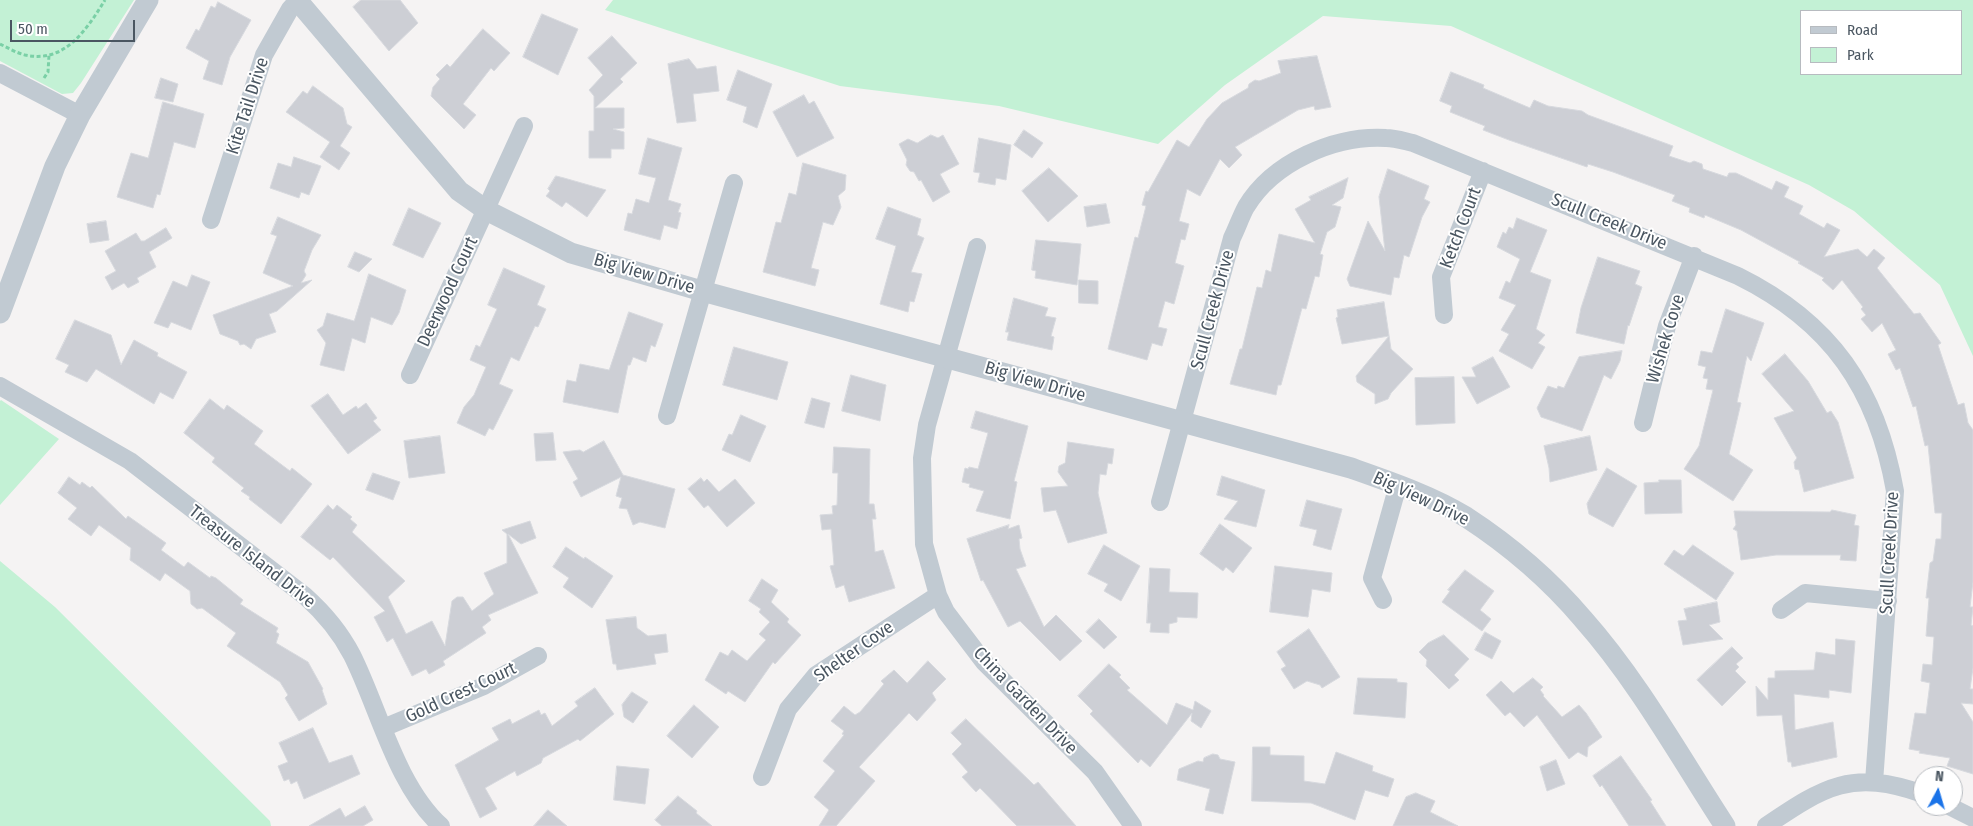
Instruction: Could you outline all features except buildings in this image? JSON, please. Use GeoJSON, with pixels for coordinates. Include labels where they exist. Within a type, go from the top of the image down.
{"type":"FeatureCollection","features":[{"type":"Feature","properties":{"kind":"street"},"geometry":{"type":"LineString","coordinates":[[0,313],[55,166],[80,115],[148,0]]}},
{"type":"Feature","properties":{"kind":"street","name":"Big View Drive"},"geometry":{"type":"LineString","coordinates":[[298,0],[459,191],[486,210],[571,253],[702,291],[1350,468],[1398,485],[1464,516],[1512,551],[1583,619],[1624,672],[1725,826]]}},
{"type":"Feature","properties":{"kind":"street","name":"Kite Tail Drive"},"geometry":{"type":"LineString","coordinates":[[211,220],[264,55],[290,9],[298,0]]}},
{"type":"Feature","properties":{"kind":"street"},"geometry":{"type":"LineString","coordinates":[[0,73],[80,115]]}},
{"type":"Feature","properties":{"kind":"street","name":"Deerwood Court"},"geometry":{"type":"LineString","coordinates":[[410,375],[524,126]]}},
{"type":"Feature","properties":{"kind":"street","name":"Scull Creek Drive"},"geometry":{"type":"LineString","coordinates":[[1160,502],[1232,238],[1247,206],[1268,180],[1298,160],[1329,146],[1358,140],[1386,138],[1412,143],[1694,256],[1758,286],[1787,304],[1820,332],[1856,379],[1880,428],[1889,455],[1895,491],[1874,782]]}},
{"type":"Feature","properties":{"kind":"street","name":"Ketch Court"},"geometry":{"type":"LineString","coordinates":[[1444,315],[1441,277],[1483,171]]}},
{"type":"Feature","properties":{"kind":"street"},"geometry":{"type":"LineString","coordinates":[[667,416],[734,184]]}},
{"type":"Feature","properties":{"kind":"street","name":"China Garden Drive"},"geometry":{"type":"LineString","coordinates":[[977,248],[926,425],[922,458],[924,544],[938,595],[946,612],[984,662],[1095,772],[1133,826]]}},
{"type":"Feature","properties":{"kind":"street","name":"Wishek Cove"},"geometry":{"type":"LineString","coordinates":[[1643,423],[1667,326],[1694,256]]}},
{"type":"Feature","properties":{"kind":"street","name":"Treasure Island Drive"},"geometry":{"type":"LineString","coordinates":[[0,386],[130,461],[305,596],[322,612],[352,654],[413,794],[429,816],[441,826]]}},
{"type":"Feature","properties":{"kind":"street"},"geometry":{"type":"LineString","coordinates":[[1383,600],[1372,578],[1398,485]]}},
{"type":"Feature","properties":{"kind":"street"},"geometry":{"type":"LineString","coordinates":[[1781,610],[1805,593],[1888,600]]}},
{"type":"Feature","properties":{"kind":"street","name":"Shelter Cove"},"geometry":{"type":"LineString","coordinates":[[762,777],[788,709],[816,675],[938,595]]}},
{"type":"Feature","properties":{"kind":"street","name":"Gold Crest Court"},"geometry":{"type":"LineString","coordinates":[[383,728],[484,686],[538,656]]}},
{"type":"Feature","properties":{"kind":"street"},"geometry":{"type":"LineString","coordinates":[[1766,826],[1816,794],[1845,784],[1874,782],[1898,785],[1913,790]]}},
{"type":"Feature","properties":{"kind":"path"},"geometry":{"type":"LineString","coordinates":[[0,44],[24,55],[49,55],[69,46],[80,38],[105,0]]}},
{"type":"Feature","properties":{"kind":"path"},"geometry":{"type":"LineString","coordinates":[[44,80],[48,72],[49,55]]}},
{"type":"Feature","properties":{"kind":"green space"},"geometry":{"type":"Polygon","coordinates":[[[0,0],[134,0],[81,83],[73,93],[62,94],[0,61],[0,0]]]}},
{"type":"Feature","properties":{"kind":"green space"},"geometry":{"type":"Polygon","coordinates":[[[613,0],[1973,0],[1973,356],[1940,285],[1854,211],[1809,185],[1451,26],[1323,16],[1225,85],[1158,144],[999,106],[840,86],[605,10],[613,0]]]}},
{"type":"Feature","properties":{"kind":"green space"},"geometry":{"type":"Polygon","coordinates":[[[0,401],[59,439],[0,505],[0,401]]]}},
{"type":"Feature","properties":{"kind":"green space"},"geometry":{"type":"Polygon","coordinates":[[[0,561],[55,607],[270,821],[271,826],[0,826],[0,561]]]}}]}
